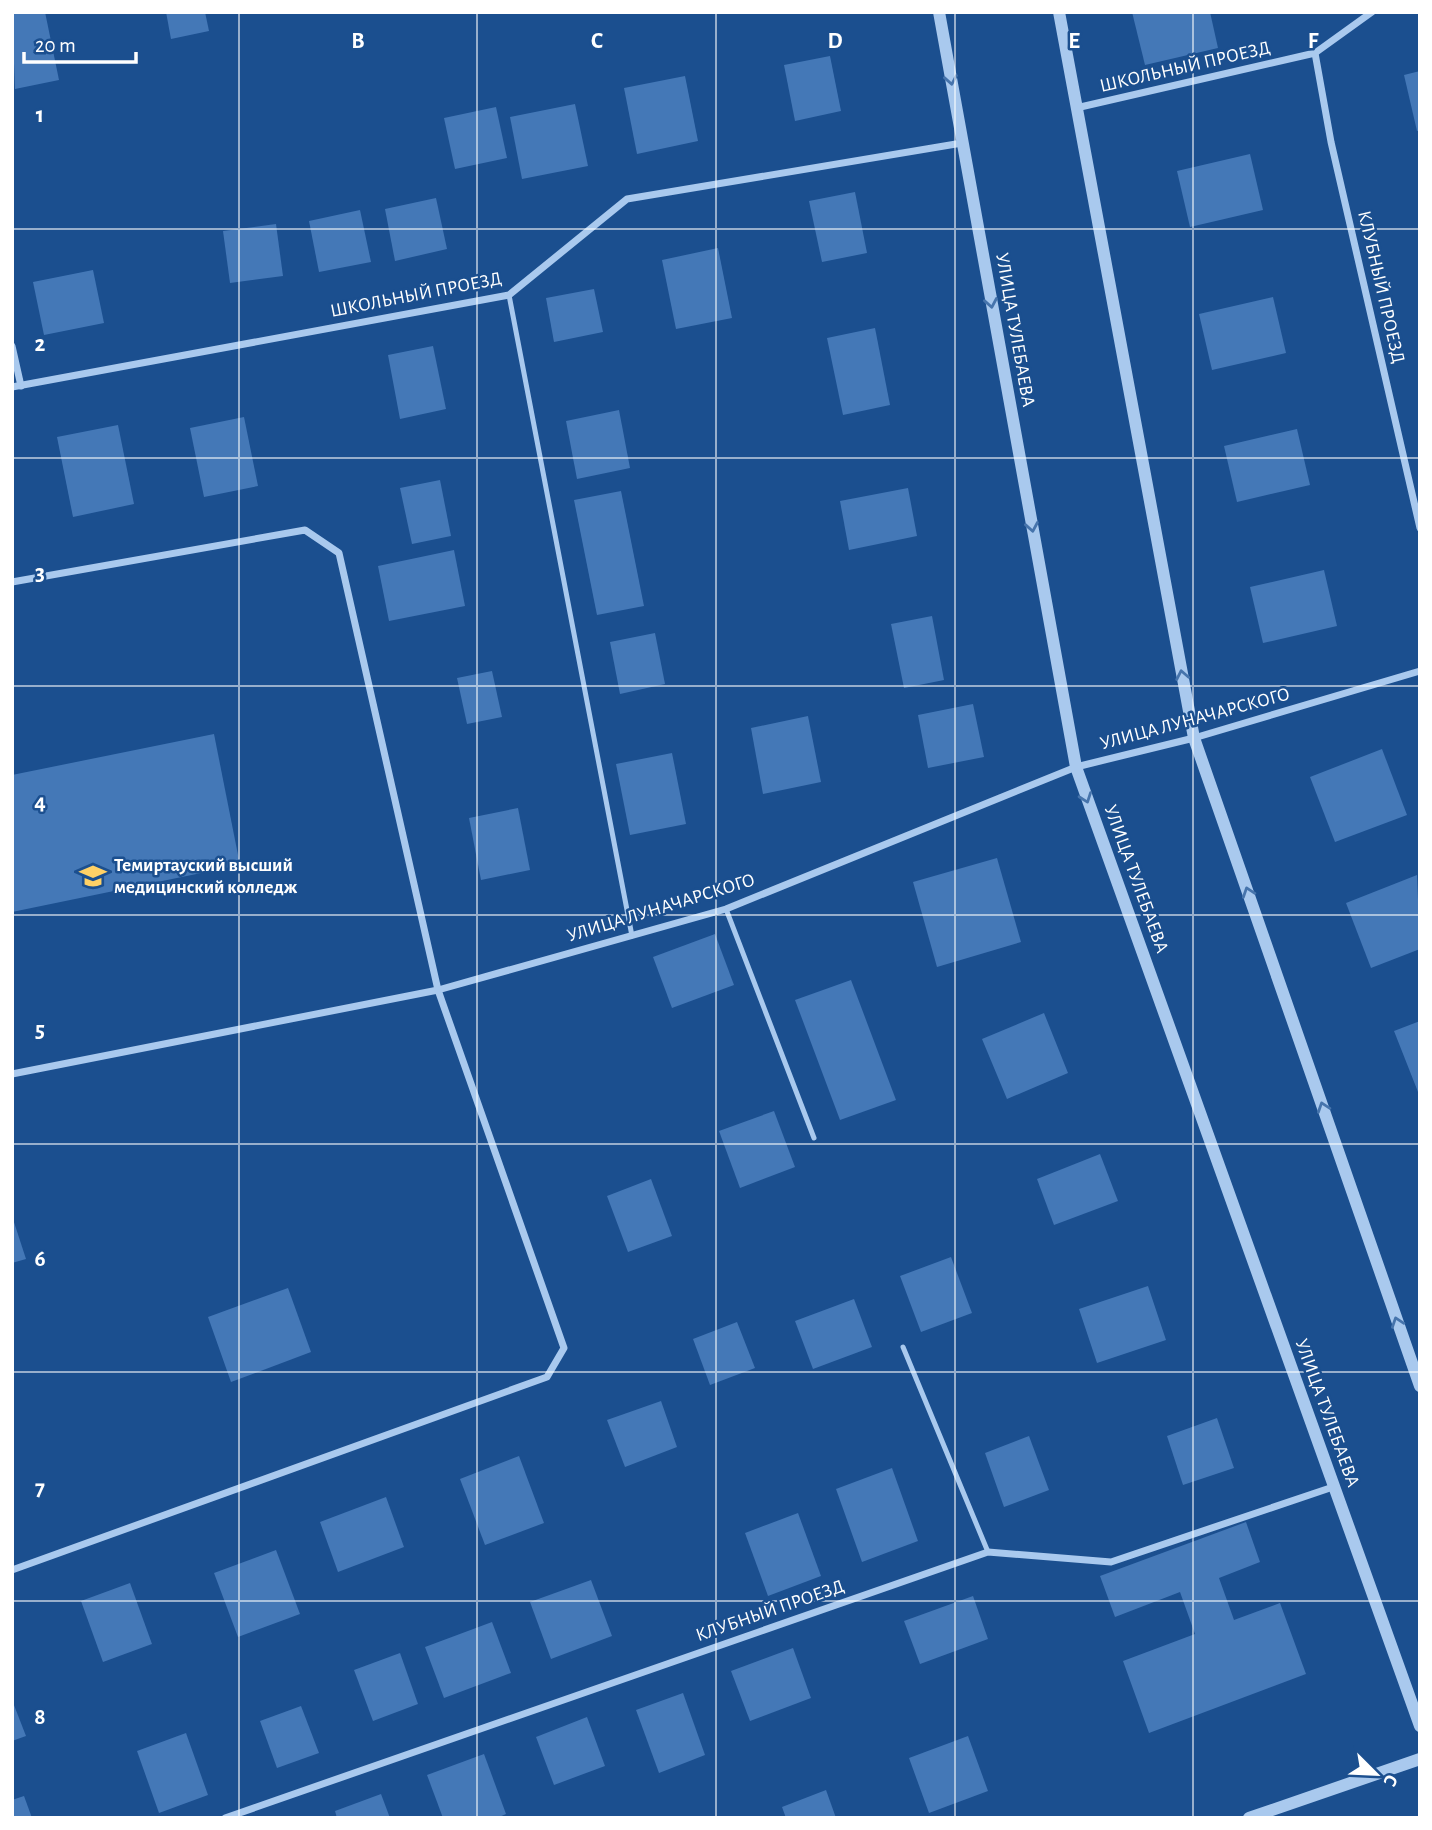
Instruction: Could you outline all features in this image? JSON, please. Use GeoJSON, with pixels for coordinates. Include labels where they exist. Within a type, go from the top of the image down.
{"type":"FeatureCollection","features":[{"type":"Feature","properties":{"kind":"street","name":"УЛИЦА ТУЛЕБАЕВА"},"geometry":{"type":"LineString","coordinates":[[939,12],[1076,768],[1420,1726]]}},
{"type":"Feature","properties":{"kind":"street"},"geometry":{"type":"LineString","coordinates":[[1059,12],[1194,738],[1420,1386]]}},
{"type":"Feature","properties":{"kind":"street","name":"ШКОЛЬНЫЙ ПРОЕЗД"},"geometry":{"type":"LineString","coordinates":[[1076,108],[1315,53],[1372,12]]}},
{"type":"Feature","properties":{"kind":"street","name":"КЛУБНЫЙ ПРОЕЗД"},"geometry":{"type":"LineString","coordinates":[[1315,53],[1331,142],[1420,528]]}},
{"type":"Feature","properties":{"kind":"street","name":"ШКОЛЬНЫЙ ПРОЕЗД"},"geometry":{"type":"LineString","coordinates":[[16,386],[509,295],[627,199],[962,143]]}},
{"type":"Feature","properties":{"kind":"street"},"geometry":{"type":"LineString","coordinates":[[12,346],[16,386]]}},
{"type":"Feature","properties":{"kind":"street"},"geometry":{"type":"LineString","coordinates":[[12,582],[305,530],[339,553],[438,990],[564,1348],[547,1377],[12,1570]]}},
{"type":"Feature","properties":{"kind":"street","name":"УЛИЦА ЛУНАЧАРСКОГО"},"geometry":{"type":"LineString","coordinates":[[12,1074],[438,990],[632,936],[726,909],[1076,768],[1194,738],[1420,671]]}},
{"type":"Feature","properties":{"kind":"street","name":"КЛУБНЫЙ ПРОЕЗД"},"geometry":{"type":"LineString","coordinates":[[225,1818],[988,1552],[1111,1562],[1333,1487]]}},
{"type":"Feature","properties":{"kind":"street"},"geometry":{"type":"LineString","coordinates":[[1249,1818],[1420,1759]]}},
{"type":"Feature","properties":{"kind":"lane"},"geometry":{"type":"LineString","coordinates":[[509,295],[632,936]]}},
{"type":"Feature","properties":{"kind":"lane"},"geometry":{"type":"LineString","coordinates":[[726,909],[814,1138]]}},
{"type":"Feature","properties":{"kind":"lane"},"geometry":{"type":"LineString","coordinates":[[903,1347],[988,1552]]}},
{"type":"Feature","properties":{"kind":"building"},"geometry":{"type":"Polygon","coordinates":[[[12,12],[45,12],[59,80],[15,89],[12,12]]]}},
{"type":"Feature","properties":{"kind":"building"},"geometry":{"type":"Polygon","coordinates":[[[166,12],[205,12],[209,31],[171,39],[166,12]]]}},
{"type":"Feature","properties":{"kind":"building"},"geometry":{"type":"Polygon","coordinates":[[[1132,12],[1210,12],[1218,48],[1145,65],[1132,12]]]}},
{"type":"Feature","properties":{"kind":"building"},"geometry":{"type":"Polygon","coordinates":[[[830,56],[841,111],[795,121],[784,65],[830,56]]]}},
{"type":"Feature","properties":{"kind":"building"},"geometry":{"type":"Polygon","coordinates":[[[1420,71],[1420,130],[1417,131],[1404,75],[1420,71]]]}},
{"type":"Feature","properties":{"kind":"building"},"geometry":{"type":"Polygon","coordinates":[[[685,76],[698,141],[637,154],[624,88],[685,76]]]}},
{"type":"Feature","properties":{"kind":"building"},"geometry":{"type":"Polygon","coordinates":[[[575,104],[588,166],[522,179],[510,117],[575,104]]]}},
{"type":"Feature","properties":{"kind":"building"},"geometry":{"type":"Polygon","coordinates":[[[496,107],[507,158],[455,169],[444,118],[496,107]]]}},
{"type":"Feature","properties":{"kind":"building"},"geometry":{"type":"Polygon","coordinates":[[[1250,154],[1263,210],[1190,227],[1177,171],[1250,154]]]}},
{"type":"Feature","properties":{"kind":"building"},"geometry":{"type":"Polygon","coordinates":[[[855,192],[867,253],[822,262],[809,201],[855,192]]]}},
{"type":"Feature","properties":{"kind":"building"},"geometry":{"type":"Polygon","coordinates":[[[436,198],[447,249],[395,261],[385,209],[436,198]]]}},
{"type":"Feature","properties":{"kind":"building"},"geometry":{"type":"Polygon","coordinates":[[[360,210],[371,262],[319,272],[309,221],[360,210]]]}},
{"type":"Feature","properties":{"kind":"building"},"geometry":{"type":"Polygon","coordinates":[[[276,224],[283,276],[230,283],[223,231],[276,224]]]}},
{"type":"Feature","properties":{"kind":"building"},"geometry":{"type":"Polygon","coordinates":[[[718,248],[732,318],[676,329],[662,260],[718,248]]]}},
{"type":"Feature","properties":{"kind":"building"},"geometry":{"type":"Polygon","coordinates":[[[93,270],[104,323],[44,335],[33,282],[93,270]]]}},
{"type":"Feature","properties":{"kind":"building"},"geometry":{"type":"Polygon","coordinates":[[[594,289],[603,332],[554,342],[546,298],[594,289]]]}},
{"type":"Feature","properties":{"kind":"building"},"geometry":{"type":"Polygon","coordinates":[[[1273,297],[1286,353],[1212,370],[1199,314],[1273,297]]]}},
{"type":"Feature","properties":{"kind":"building"},"geometry":{"type":"Polygon","coordinates":[[[875,328],[890,405],[843,415],[827,338],[875,328]]]}},
{"type":"Feature","properties":{"kind":"building"},"geometry":{"type":"Polygon","coordinates":[[[433,346],[446,409],[400,419],[388,355],[433,346]]]}},
{"type":"Feature","properties":{"kind":"building"},"geometry":{"type":"Polygon","coordinates":[[[619,410],[630,468],[577,479],[566,421],[619,410]]]}},
{"type":"Feature","properties":{"kind":"building"},"geometry":{"type":"Polygon","coordinates":[[[244,417],[258,486],[204,497],[190,428],[244,417]]]}},
{"type":"Feature","properties":{"kind":"building"},"geometry":{"type":"Polygon","coordinates":[[[118,425],[134,504],[73,517],[57,437],[118,425]]]}},
{"type":"Feature","properties":{"kind":"building"},"geometry":{"type":"Polygon","coordinates":[[[1297,429],[1310,485],[1237,502],[1224,446],[1297,429]]]}},
{"type":"Feature","properties":{"kind":"building"},"geometry":{"type":"Polygon","coordinates":[[[440,480],[451,536],[412,544],[400,488],[440,480]]]}},
{"type":"Feature","properties":{"kind":"building"},"geometry":{"type":"Polygon","coordinates":[[[908,488],[917,536],[849,550],[840,501],[908,488]]]}},
{"type":"Feature","properties":{"kind":"building"},"geometry":{"type":"Polygon","coordinates":[[[621,491],[644,606],[597,615],[574,500],[621,491]]]}},
{"type":"Feature","properties":{"kind":"building"},"geometry":{"type":"Polygon","coordinates":[[[454,550],[465,606],[389,621],[378,566],[454,550]]]}},
{"type":"Feature","properties":{"kind":"building"},"geometry":{"type":"Polygon","coordinates":[[[1324,570],[1337,626],[1263,643],[1250,587],[1324,570]]]}},
{"type":"Feature","properties":{"kind":"building"},"geometry":{"type":"Polygon","coordinates":[[[932,616],[944,680],[904,688],[891,624],[932,616]]]}},
{"type":"Feature","properties":{"kind":"building"},"geometry":{"type":"Polygon","coordinates":[[[655,633],[665,684],[620,694],[610,642],[655,633]]]}},
{"type":"Feature","properties":{"kind":"building"},"geometry":{"type":"Polygon","coordinates":[[[492,671],[502,717],[467,724],[457,678],[492,671]]]}},
{"type":"Feature","properties":{"kind":"building"},"geometry":{"type":"Polygon","coordinates":[[[973,704],[984,757],[928,768],[918,715],[973,704]]]}},
{"type":"Feature","properties":{"kind":"building"},"geometry":{"type":"Polygon","coordinates":[[[808,716],[821,782],[763,794],[751,728],[808,716]]]}},
{"type":"Feature","properties":{"kind":"building"},"geometry":{"type":"Polygon","coordinates":[[[214,734],[240,865],[12,912],[12,775],[214,734]]]}},
{"type":"Feature","properties":{"kind":"building"},"geometry":{"type":"Polygon","coordinates":[[[1382,749],[1407,815],[1335,842],[1310,777],[1382,749]]]}},
{"type":"Feature","properties":{"kind":"building"},"geometry":{"type":"Polygon","coordinates":[[[672,753],[686,824],[630,835],[616,764],[672,753]]]}},
{"type":"Feature","properties":{"kind":"building"},"geometry":{"type":"Polygon","coordinates":[[[518,808],[530,870],[481,880],[469,818],[518,808]]]}},
{"type":"Feature","properties":{"kind":"building"},"geometry":{"type":"Polygon","coordinates":[[[997,858],[1021,942],[937,967],[913,882],[997,858]]]}},
{"type":"Feature","properties":{"kind":"building"},"geometry":{"type":"Polygon","coordinates":[[[1417,875],[1420,949],[1371,968],[1346,903],[1417,875]]]}},
{"type":"Feature","properties":{"kind":"building"},"geometry":{"type":"Polygon","coordinates":[[[715,934],[734,985],[672,1008],[653,957],[715,934]]]}},
{"type":"Feature","properties":{"kind":"building"},"geometry":{"type":"Polygon","coordinates":[[[851,980],[896,1100],[840,1120],[795,1000],[851,980]]]}},
{"type":"Feature","properties":{"kind":"building"},"geometry":{"type":"Polygon","coordinates":[[[1044,1013],[1068,1073],[1007,1099],[982,1039],[1044,1013]]]}},
{"type":"Feature","properties":{"kind":"building"},"geometry":{"type":"Polygon","coordinates":[[[1420,1021],[1420,1097],[1394,1031],[1420,1021]]]}},
{"type":"Feature","properties":{"kind":"building"},"geometry":{"type":"Polygon","coordinates":[[[774,1111],[795,1167],[740,1188],[719,1131],[774,1111]]]}},
{"type":"Feature","properties":{"kind":"building"},"geometry":{"type":"Polygon","coordinates":[[[1100,1154],[1118,1201],[1054,1225],[1037,1179],[1100,1154]]]}},
{"type":"Feature","properties":{"kind":"building"},"geometry":{"type":"Polygon","coordinates":[[[651,1179],[672,1236],[628,1252],[607,1196],[651,1179]]]}},
{"type":"Feature","properties":{"kind":"building"},"geometry":{"type":"Polygon","coordinates":[[[12,1216],[26,1259],[12,1263],[12,1216]]]}},
{"type":"Feature","properties":{"kind":"building"},"geometry":{"type":"Polygon","coordinates":[[[951,1257],[972,1313],[921,1332],[900,1276],[951,1257]]]}},
{"type":"Feature","properties":{"kind":"building"},"geometry":{"type":"Polygon","coordinates":[[[1148,1286],[1166,1340],[1097,1363],[1079,1309],[1148,1286]]]}},
{"type":"Feature","properties":{"kind":"building"},"geometry":{"type":"Polygon","coordinates":[[[288,1288],[311,1352],[231,1382],[208,1317],[288,1288]]]}},
{"type":"Feature","properties":{"kind":"building"},"geometry":{"type":"Polygon","coordinates":[[[854,1299],[872,1347],[813,1369],[795,1321],[854,1299]]]}},
{"type":"Feature","properties":{"kind":"building"},"geometry":{"type":"Polygon","coordinates":[[[737,1322],[755,1368],[710,1385],[693,1339],[737,1322]]]}},
{"type":"Feature","properties":{"kind":"building"},"geometry":{"type":"Polygon","coordinates":[[[661,1401],[677,1447],[625,1467],[607,1420],[661,1401]]]}},
{"type":"Feature","properties":{"kind":"building"},"geometry":{"type":"Polygon","coordinates":[[[1217,1418],[1234,1468],[1183,1485],[1167,1436],[1217,1418]]]}},
{"type":"Feature","properties":{"kind":"building"},"geometry":{"type":"Polygon","coordinates":[[[1029,1436],[1049,1490],[1004,1507],[985,1453],[1029,1436]]]}},
{"type":"Feature","properties":{"kind":"building"},"geometry":{"type":"Polygon","coordinates":[[[519,1456],[544,1523],[485,1545],[460,1479],[519,1456]]]}},
{"type":"Feature","properties":{"kind":"building"},"geometry":{"type":"Polygon","coordinates":[[[892,1468],[918,1541],[862,1562],[836,1489],[892,1468]]]}},
{"type":"Feature","properties":{"kind":"building"},"geometry":{"type":"Polygon","coordinates":[[[386,1497],[404,1547],[338,1572],[320,1522],[386,1497]]]}},
{"type":"Feature","properties":{"kind":"building"},"geometry":{"type":"Polygon","coordinates":[[[798,1513],[821,1576],[768,1596],[745,1533],[798,1513]]]}},
{"type":"Feature","properties":{"kind":"building"},"geometry":{"type":"Polygon","coordinates":[[[1246,1522],[1260,1562],[1219,1578],[1234,1620],[1280,1603],[1306,1674],[1149,1733],[1123,1661],[1195,1634],[1180,1592],[1115,1617],[1100,1576],[1246,1522]]]}},
{"type":"Feature","properties":{"kind":"building"},"geometry":{"type":"Polygon","coordinates":[[[276,1550],[300,1614],[238,1637],[214,1573],[276,1550]]]}},
{"type":"Feature","properties":{"kind":"building"},"geometry":{"type":"Polygon","coordinates":[[[591,1580],[612,1636],[551,1659],[530,1602],[591,1580]]]}},
{"type":"Feature","properties":{"kind":"building"},"geometry":{"type":"Polygon","coordinates":[[[130,1583],[152,1644],[103,1662],[81,1601],[130,1583]]]}},
{"type":"Feature","properties":{"kind":"building"},"geometry":{"type":"Polygon","coordinates":[[[973,1596],[988,1639],[920,1664],[904,1621],[973,1596]]]}},
{"type":"Feature","properties":{"kind":"building"},"geometry":{"type":"Polygon","coordinates":[[[492,1622],[511,1673],[444,1698],[425,1647],[492,1622]]]}},
{"type":"Feature","properties":{"kind":"building"},"geometry":{"type":"Polygon","coordinates":[[[793,1648],[811,1698],[750,1721],[731,1671],[793,1648]]]}},
{"type":"Feature","properties":{"kind":"building"},"geometry":{"type":"Polygon","coordinates":[[[400,1653],[418,1704],[373,1721],[354,1670],[400,1653]]]}},
{"type":"Feature","properties":{"kind":"building"},"geometry":{"type":"Polygon","coordinates":[[[683,1693],[705,1755],[659,1773],[636,1710],[683,1693]]]}},
{"type":"Feature","properties":{"kind":"building"},"geometry":{"type":"Polygon","coordinates":[[[12,1700],[26,1736],[12,1741],[12,1700]]]}},
{"type":"Feature","properties":{"kind":"building"},"geometry":{"type":"Polygon","coordinates":[[[301,1706],[319,1753],[277,1768],[260,1721],[301,1706]]]}},
{"type":"Feature","properties":{"kind":"building"},"geometry":{"type":"Polygon","coordinates":[[[587,1717],[605,1766],[554,1785],[536,1737],[587,1717]]]}},
{"type":"Feature","properties":{"kind":"building"},"geometry":{"type":"Polygon","coordinates":[[[186,1733],[208,1795],[159,1813],[137,1751],[186,1733]]]}},
{"type":"Feature","properties":{"kind":"building"},"geometry":{"type":"Polygon","coordinates":[[[968,1736],[988,1791],[929,1813],[909,1758],[968,1736]]]}},
{"type":"Feature","properties":{"kind":"building"},"geometry":{"type":"Polygon","coordinates":[[[484,1754],[506,1814],[497,1818],[443,1818],[427,1775],[484,1754]]]}},
{"type":"Feature","properties":{"kind":"building"},"geometry":{"type":"Polygon","coordinates":[[[826,1790],[836,1818],[786,1818],[782,1807],[826,1790]]]}},
{"type":"Feature","properties":{"kind":"building"},"geometry":{"type":"Polygon","coordinates":[[[381,1794],[390,1818],[337,1818],[335,1811],[381,1794]]]}},
{"type":"Feature","properties":{"kind":"building"},"geometry":{"type":"Polygon","coordinates":[[[24,1796],[32,1818],[12,1818],[12,1800],[24,1796]]]}},
{"type":"Feature","properties":{"kind":"place","name":"Темиртауский высший медицинский колледж"},"geometry":{"type":"Point","coordinates":[93,876]}}]}
